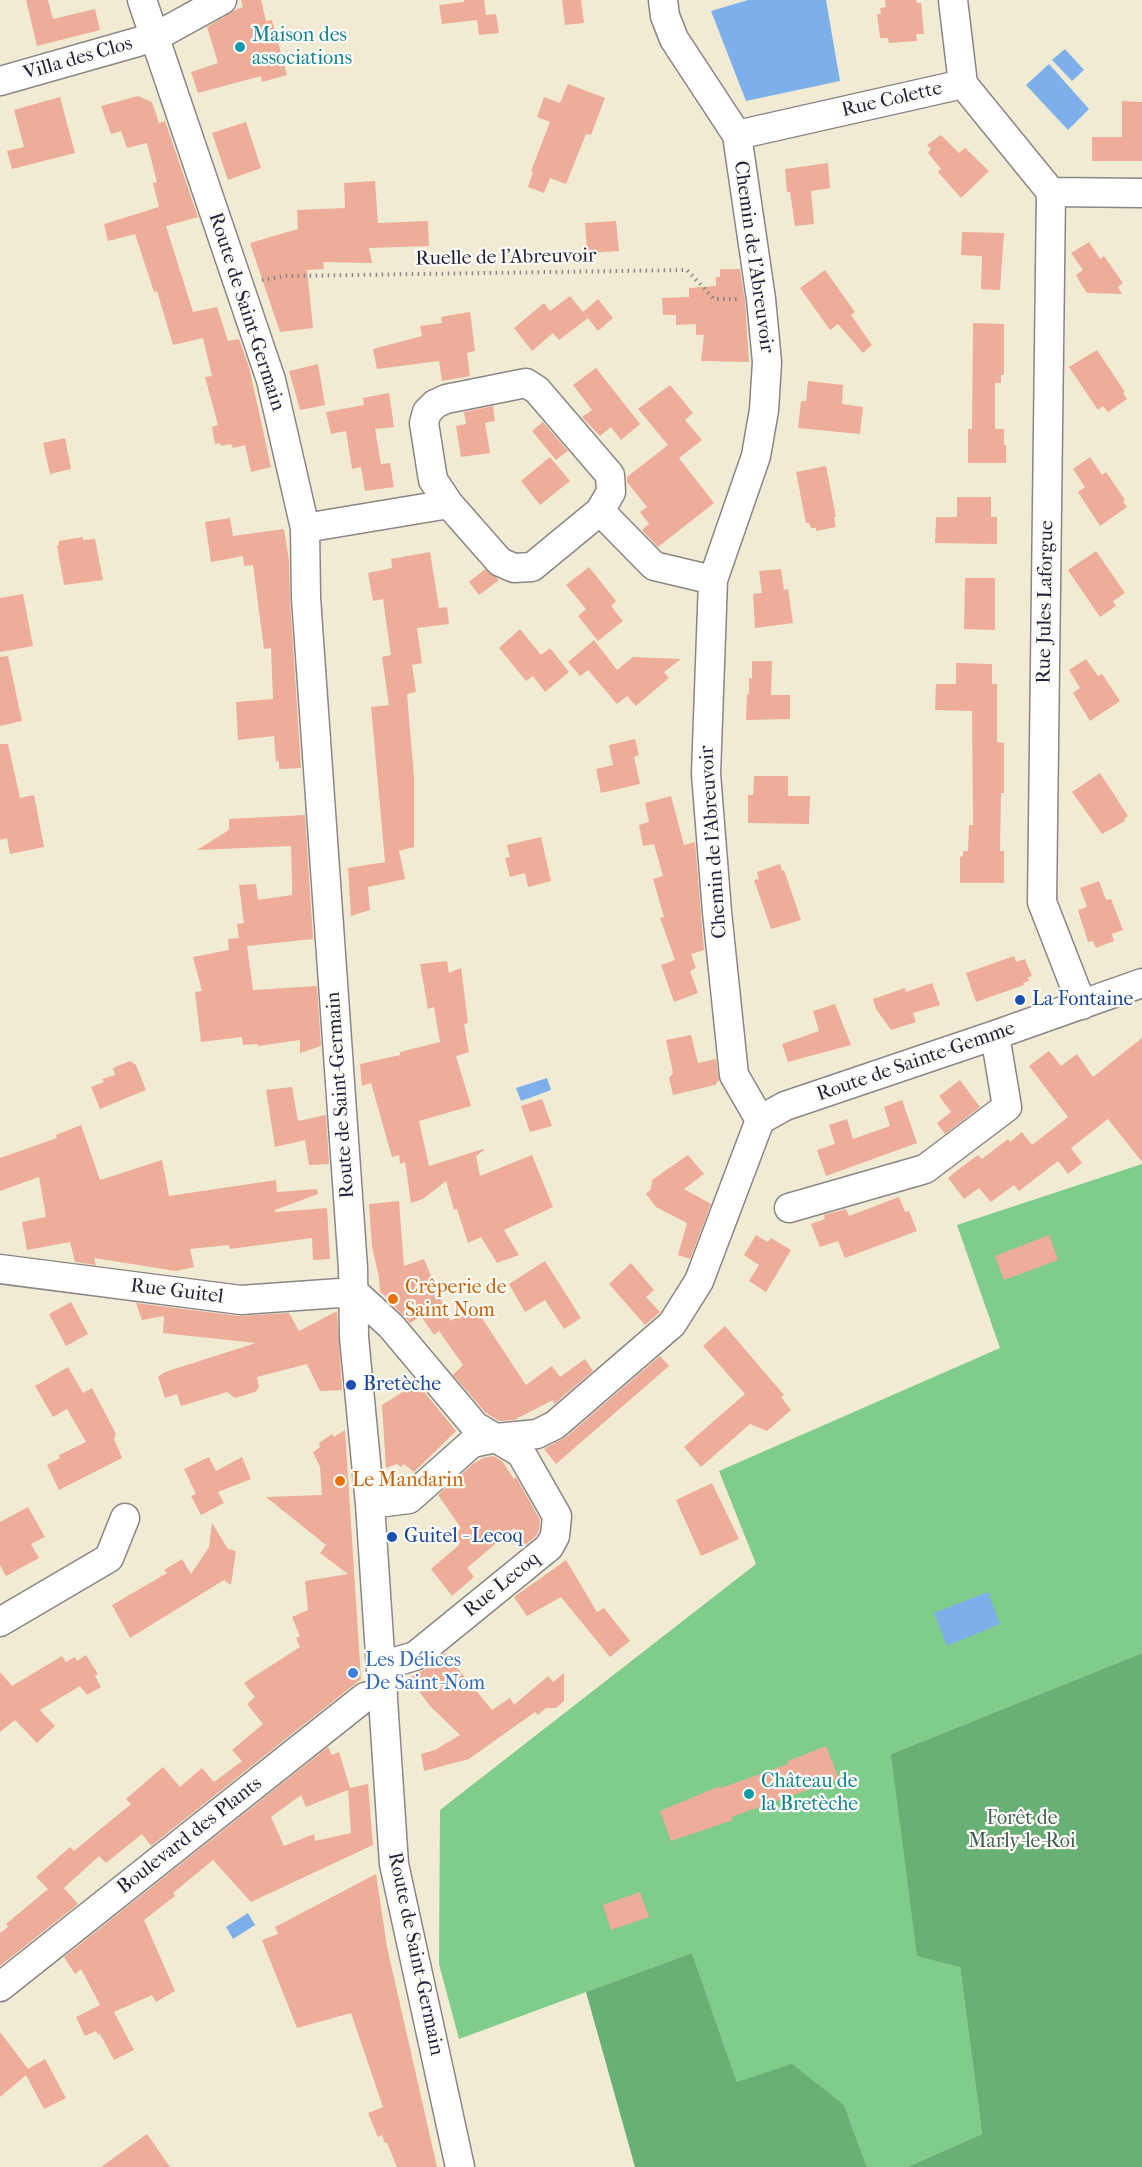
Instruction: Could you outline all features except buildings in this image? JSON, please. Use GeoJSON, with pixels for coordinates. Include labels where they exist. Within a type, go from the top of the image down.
{"type":"FeatureCollection","features":[{"type":"Feature","properties":{"kind":"street","name":"Route de Saint-Germain"},"geometry":{"type":"LineString","coordinates":[[142,0],[271,380],[304,528],[306,598],[354,1292],[354,1337],[370,1504],[394,1864],[460,2167]]}},
{"type":"Feature","properties":{"kind":"street","name":"Villa des Clos"},"geometry":{"type":"LineString","coordinates":[[0,81],[155,37],[222,0]]}},
{"type":"Feature","properties":{"kind":"street","name":"Chemin de l'Abreuvoir"},"geometry":{"type":"LineString","coordinates":[[663,0],[665,16],[674,39],[737,135],[761,298],[767,362],[764,410],[756,456],[713,580],[706,774],[717,912],[734,1075],[760,1120]]}},
{"type":"Feature","properties":{"kind":"street"},"geometry":{"type":"LineString","coordinates":[[953,0],[963,84]]}},
{"type":"Feature","properties":{"kind":"street","name":"Rue Colette"},"geometry":{"type":"LineString","coordinates":[[737,135],[963,84],[1051,192]]}},
{"type":"Feature","properties":{"kind":"street"},"geometry":{"type":"LineString","coordinates":[[1051,192],[1142,193]]}},
{"type":"Feature","properties":{"kind":"street","name":"Rue Jules Laforgue"},"geometry":{"type":"LineString","coordinates":[[1051,192],[1042,902],[1082,1005]]}},
{"type":"Feature","properties":{"kind":"street"},"geometry":{"type":"LineString","coordinates":[[526,383],[537,390],[610,475],[611,492],[600,511],[532,567],[514,568],[500,562],[449,504],[433,480],[424,423],[427,412],[435,404],[447,399],[526,383]]}},
{"type":"Feature","properties":{"kind":"street"},"geometry":{"type":"LineString","coordinates":[[304,528],[449,504]]}},
{"type":"Feature","properties":{"kind":"street"},"geometry":{"type":"LineString","coordinates":[[600,511],[654,566],[713,580]]}},
{"type":"Feature","properties":{"kind":"street","name":"Route de Sainte-Gemme"},"geometry":{"type":"LineString","coordinates":[[760,1120],[785,1106],[1082,1005],[1142,982]]}},
{"type":"Feature","properties":{"kind":"street"},"geometry":{"type":"LineString","coordinates":[[789,1208],[925,1169],[1007,1107],[995,1035]]}},
{"type":"Feature","properties":{"kind":"street"},"geometry":{"type":"LineString","coordinates":[[370,1504],[408,1498],[472,1443],[496,1437],[537,1434],[555,1425],[672,1324],[703,1271],[760,1120]]}},
{"type":"Feature","properties":{"kind":"street","name":"Rue Guitel"},"geometry":{"type":"LineString","coordinates":[[0,1269],[241,1300],[354,1292]]}},
{"type":"Feature","properties":{"kind":"street","name":"Rue Lecoq"},"geometry":{"type":"LineString","coordinates":[[354,1292],[391,1326],[475,1426],[521,1453],[557,1516],[555,1536],[549,1547],[415,1656],[398,1661],[381,1662]]}},
{"type":"Feature","properties":{"kind":"street"},"geometry":{"type":"LineString","coordinates":[[0,1622],[109,1558],[125,1518]]}},
{"type":"Feature","properties":{"kind":"street","name":"Boulevard des Plants"},"geometry":{"type":"LineString","coordinates":[[0,1987],[365,1697],[383,1693]]}},
{"type":"Feature","properties":{"kind":"path","name":"Ruelle de l'Abreuvoir"},"geometry":{"type":"LineString","coordinates":[[238,283],[286,276],[687,270],[714,299],[761,298]]}},
{"type":"Feature","properties":{"kind":"green space"},"geometry":{"type":"Polygon","coordinates":[[[1142,1164],[1142,1653],[891,1754],[960,1967],[982,2134],[907,2167],[867,2167],[844,2105],[737,2082],[692,1953],[459,2039],[439,1964],[440,1810],[756,1564],[719,1471],[1000,1348],[957,1225],[1142,1164]]]}},
{"type":"Feature","properties":{"kind":"green space","name":"Forêt de Marly-le-Roi"},"geometry":{"type":"Polygon","coordinates":[[[1142,1653],[1142,2167],[907,2167],[982,2134],[960,1967],[917,1956],[891,1754],[1142,1653]]]}},
{"type":"Feature","properties":{"kind":"green space"},"geometry":{"type":"Polygon","coordinates":[[[692,1953],[737,2082],[792,2064],[844,2105],[867,2167],[635,2167],[586,1992],[692,1953]]]}},
{"type":"Feature","properties":{"kind":"water"},"geometry":{"type":"Polygon","coordinates":[[[748,0],[826,0],[840,81],[746,101],[711,11],[748,0]]]}},
{"type":"Feature","properties":{"kind":"water"},"geometry":{"type":"Polygon","coordinates":[[[1065,49],[1084,70],[1072,81],[1052,60],[1065,49]]]}},
{"type":"Feature","properties":{"kind":"water"},"geometry":{"type":"Polygon","coordinates":[[[1049,64],[1089,109],[1068,130],[1026,85],[1049,64]]]}},
{"type":"Feature","properties":{"kind":"water"},"geometry":{"type":"Polygon","coordinates":[[[547,1078],[551,1090],[521,1101],[516,1088],[547,1078]]]}},
{"type":"Feature","properties":{"kind":"water"},"geometry":{"type":"Polygon","coordinates":[[[988,1592],[1000,1624],[947,1646],[934,1613],[988,1592]]]}},
{"type":"Feature","properties":{"kind":"water"},"geometry":{"type":"Polygon","coordinates":[[[248,1913],[255,1925],[233,1939],[226,1927],[248,1913]]]}},
{"type":"Feature","properties":{"kind":"place","name":"Maison des associations"},"geometry":{"type":"Point","coordinates":[240,47]}},
{"type":"Feature","properties":{"kind":"place","name":"La Fontaine"},"geometry":{"type":"Point","coordinates":[1020,1000]}},
{"type":"Feature","properties":{"kind":"place","name":"Crêperie de Saint Nom"},"geometry":{"type":"Point","coordinates":[393,1299]}},
{"type":"Feature","properties":{"kind":"place","name":"Bretèche"},"geometry":{"type":"Point","coordinates":[351,1385]}},
{"type":"Feature","properties":{"kind":"place","name":"Le Mandarin"},"geometry":{"type":"Point","coordinates":[340,1481]}},
{"type":"Feature","properties":{"kind":"place","name":"Guitel - Lecoq"},"geometry":{"type":"Point","coordinates":[392,1537]}},
{"type":"Feature","properties":{"kind":"place","name":"Les Délices De Saint-Nom"},"geometry":{"type":"Point","coordinates":[353,1673]}},
{"type":"Feature","properties":{"kind":"place","name":"Château de la Bretèche"},"geometry":{"type":"Point","coordinates":[749,1794]}}]}
